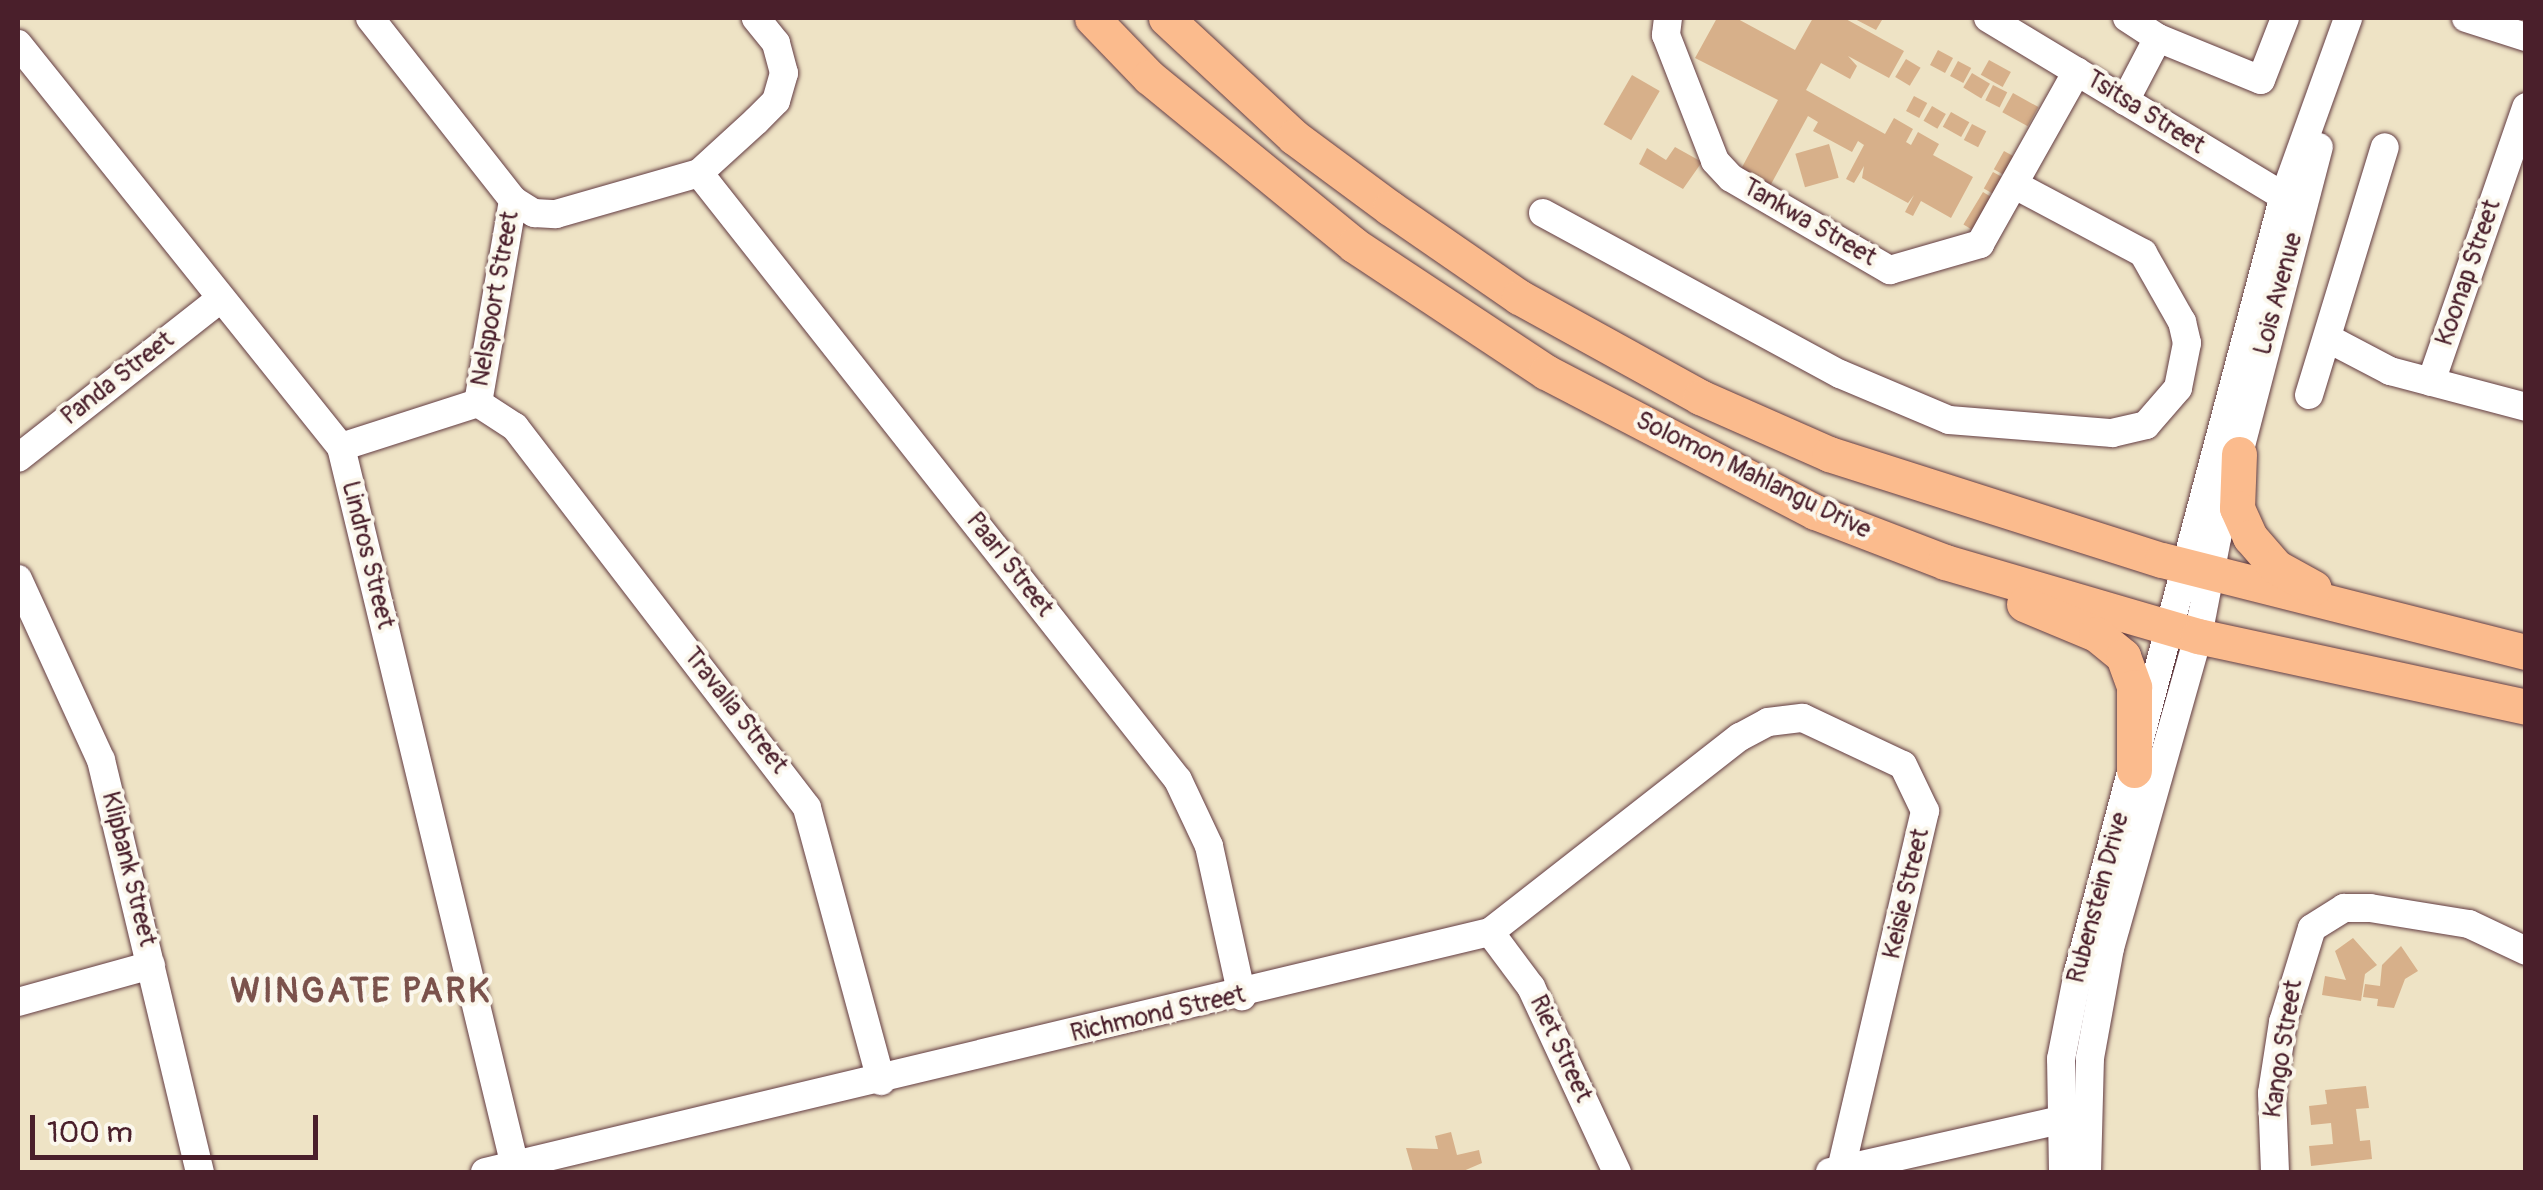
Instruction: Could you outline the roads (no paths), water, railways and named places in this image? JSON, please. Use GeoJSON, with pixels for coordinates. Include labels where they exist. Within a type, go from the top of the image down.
{"type":"FeatureCollection","features":[{"type":"Feature","properties":{"kind":"main road","name":"Solomon Mahlangu Drive"},"geometry":{"type":"LineString","coordinates":[[1092,18],[1149,77],[1354,245],[1546,372],[1816,512],[1944,562],[2185,632],[2526,706]]}},
{"type":"Feature","properties":{"kind":"main road","name":"Solomon Mahlangu Drive"},"geometry":{"type":"LineString","coordinates":[[1166,18],[1294,137],[1390,208],[1520,297],[1700,397],[1829,454],[2199,570],[2526,652]]}},
{"type":"Feature","properties":{"kind":"main road"},"geometry":{"type":"LineString","coordinates":[[2239,454],[2237,508],[2260,552],[2317,590],[2388,620]]}},
{"type":"Feature","properties":{"kind":"main road"},"geometry":{"type":"LineString","coordinates":[[1944,562],[2096,634],[2123,656],[2134,686],[2134,770]]}},
{"type":"Feature","properties":{"kind":"street"},"geometry":{"type":"LineString","coordinates":[[370,18],[513,200]]}},
{"type":"Feature","properties":{"kind":"street","name":"Tankwa Street"},"geometry":{"type":"LineString","coordinates":[[1668,18],[1666,35],[1715,161],[1732,178],[1885,268],[1980,244],[2077,71]]}},
{"type":"Feature","properties":{"kind":"street","name":"Tsitsa Street"},"geometry":{"type":"LineString","coordinates":[[1988,18],[2292,203]]}},
{"type":"Feature","properties":{"kind":"street"},"geometry":{"type":"LineString","coordinates":[[2127,18],[2158,38],[2261,80],[2285,18]]}},
{"type":"Feature","properties":{"kind":"street","name":"Lois Avenue"},"geometry":{"type":"LineString","coordinates":[[2199,570],[2292,203],[2348,18]]}},
{"type":"Feature","properties":{"kind":"street","name":"Lois Avenue"},"geometry":{"type":"LineString","coordinates":[[2199,570],[2239,454],[2292,203],[2362,18]]}},
{"type":"Feature","properties":{"kind":"street"},"geometry":{"type":"LineString","coordinates":[[2466,18],[2526,37]]}},
{"type":"Feature","properties":{"kind":"street","name":"Nelspoort Street"},"geometry":{"type":"LineString","coordinates":[[341,447],[478,403],[513,200],[534,213],[556,214],[699,173],[782,88],[784,61],[758,19]]}},
{"type":"Feature","properties":{"kind":"street"},"geometry":{"type":"LineString","coordinates":[[2125,100],[2158,38]]}},
{"type":"Feature","properties":{"kind":"street","name":"Lindros Street"},"geometry":{"type":"LineString","coordinates":[[18,44],[219,300],[341,447],[515,1166]]}},
{"type":"Feature","properties":{"kind":"street","name":"Koonap Street"},"geometry":{"type":"LineString","coordinates":[[2431,382],[2526,107]]}},
{"type":"Feature","properties":{"kind":"street"},"geometry":{"type":"LineString","coordinates":[[2309,394],[2330,340],[2385,147]]}},
{"type":"Feature","properties":{"kind":"street","name":"Paarl Street"},"geometry":{"type":"LineString","coordinates":[[699,173],[1182,785],[1209,846],[1242,996]]}},
{"type":"Feature","properties":{"kind":"street"},"geometry":{"type":"LineString","coordinates":[[1543,213],[1840,374],[1949,420],[2112,434],[2146,425],[2178,388],[2187,343],[2182,322],[2143,254],[2015,185]]}},
{"type":"Feature","properties":{"kind":"street","name":"Panda Street"},"geometry":{"type":"LineString","coordinates":[[18,458],[219,300]]}},
{"type":"Feature","properties":{"kind":"street"},"geometry":{"type":"LineString","coordinates":[[2330,340],[2390,372],[2526,407]]}},
{"type":"Feature","properties":{"kind":"street","name":"Travalia Street"},"geometry":{"type":"LineString","coordinates":[[478,403],[508,418],[807,808],[881,1081]]}},
{"type":"Feature","properties":{"kind":"street"},"geometry":{"type":"LineString","coordinates":[[2185,632],[2199,570]]}},
{"type":"Feature","properties":{"kind":"street","name":"Klipbank Street"},"geometry":{"type":"LineString","coordinates":[[18,579],[101,760],[200,1172]]}},
{"type":"Feature","properties":{"kind":"street","name":"Rubenstein Drive"},"geometry":{"type":"LineString","coordinates":[[2086,1172],[2072,1117],[2078,972],[2134,770],[2185,632]]}},
{"type":"Feature","properties":{"kind":"street","name":"Rubenstein Drive"},"geometry":{"type":"LineString","coordinates":[[2063,1172],[2110,948],[2185,632]]}},
{"type":"Feature","properties":{"kind":"street","name":"Richmond Street"},"geometry":{"type":"LineString","coordinates":[[486,1172],[1242,996],[1490,932],[1768,722]]}},
{"type":"Feature","properties":{"kind":"street","name":"Keisie Street"},"geometry":{"type":"LineString","coordinates":[[1768,722],[1822,723],[1879,751],[1914,778],[1925,811],[1835,1171]]}},
{"type":"Feature","properties":{"kind":"street","name":"Kango Street"},"geometry":{"type":"LineString","coordinates":[[2274,1172],[2272,1093],[2282,1022],[2312,928],[2344,908],[2370,908],[2469,924],[2526,950]]}},
{"type":"Feature","properties":{"kind":"street","name":"Riet Street"},"geometry":{"type":"LineString","coordinates":[[1490,932],[1531,987],[1618,1172]]}},
{"type":"Feature","properties":{"kind":"street"},"geometry":{"type":"LineString","coordinates":[[18,1002],[151,965]]}},
{"type":"Feature","properties":{"kind":"street"},"geometry":{"type":"LineString","coordinates":[[1835,1171],[2072,1117]]}},
{"type":"Feature","properties":{"kind":"district","name":"WINGATE PARK"},"geometry":{"type":"Point","coordinates":[361,991]}}]}
